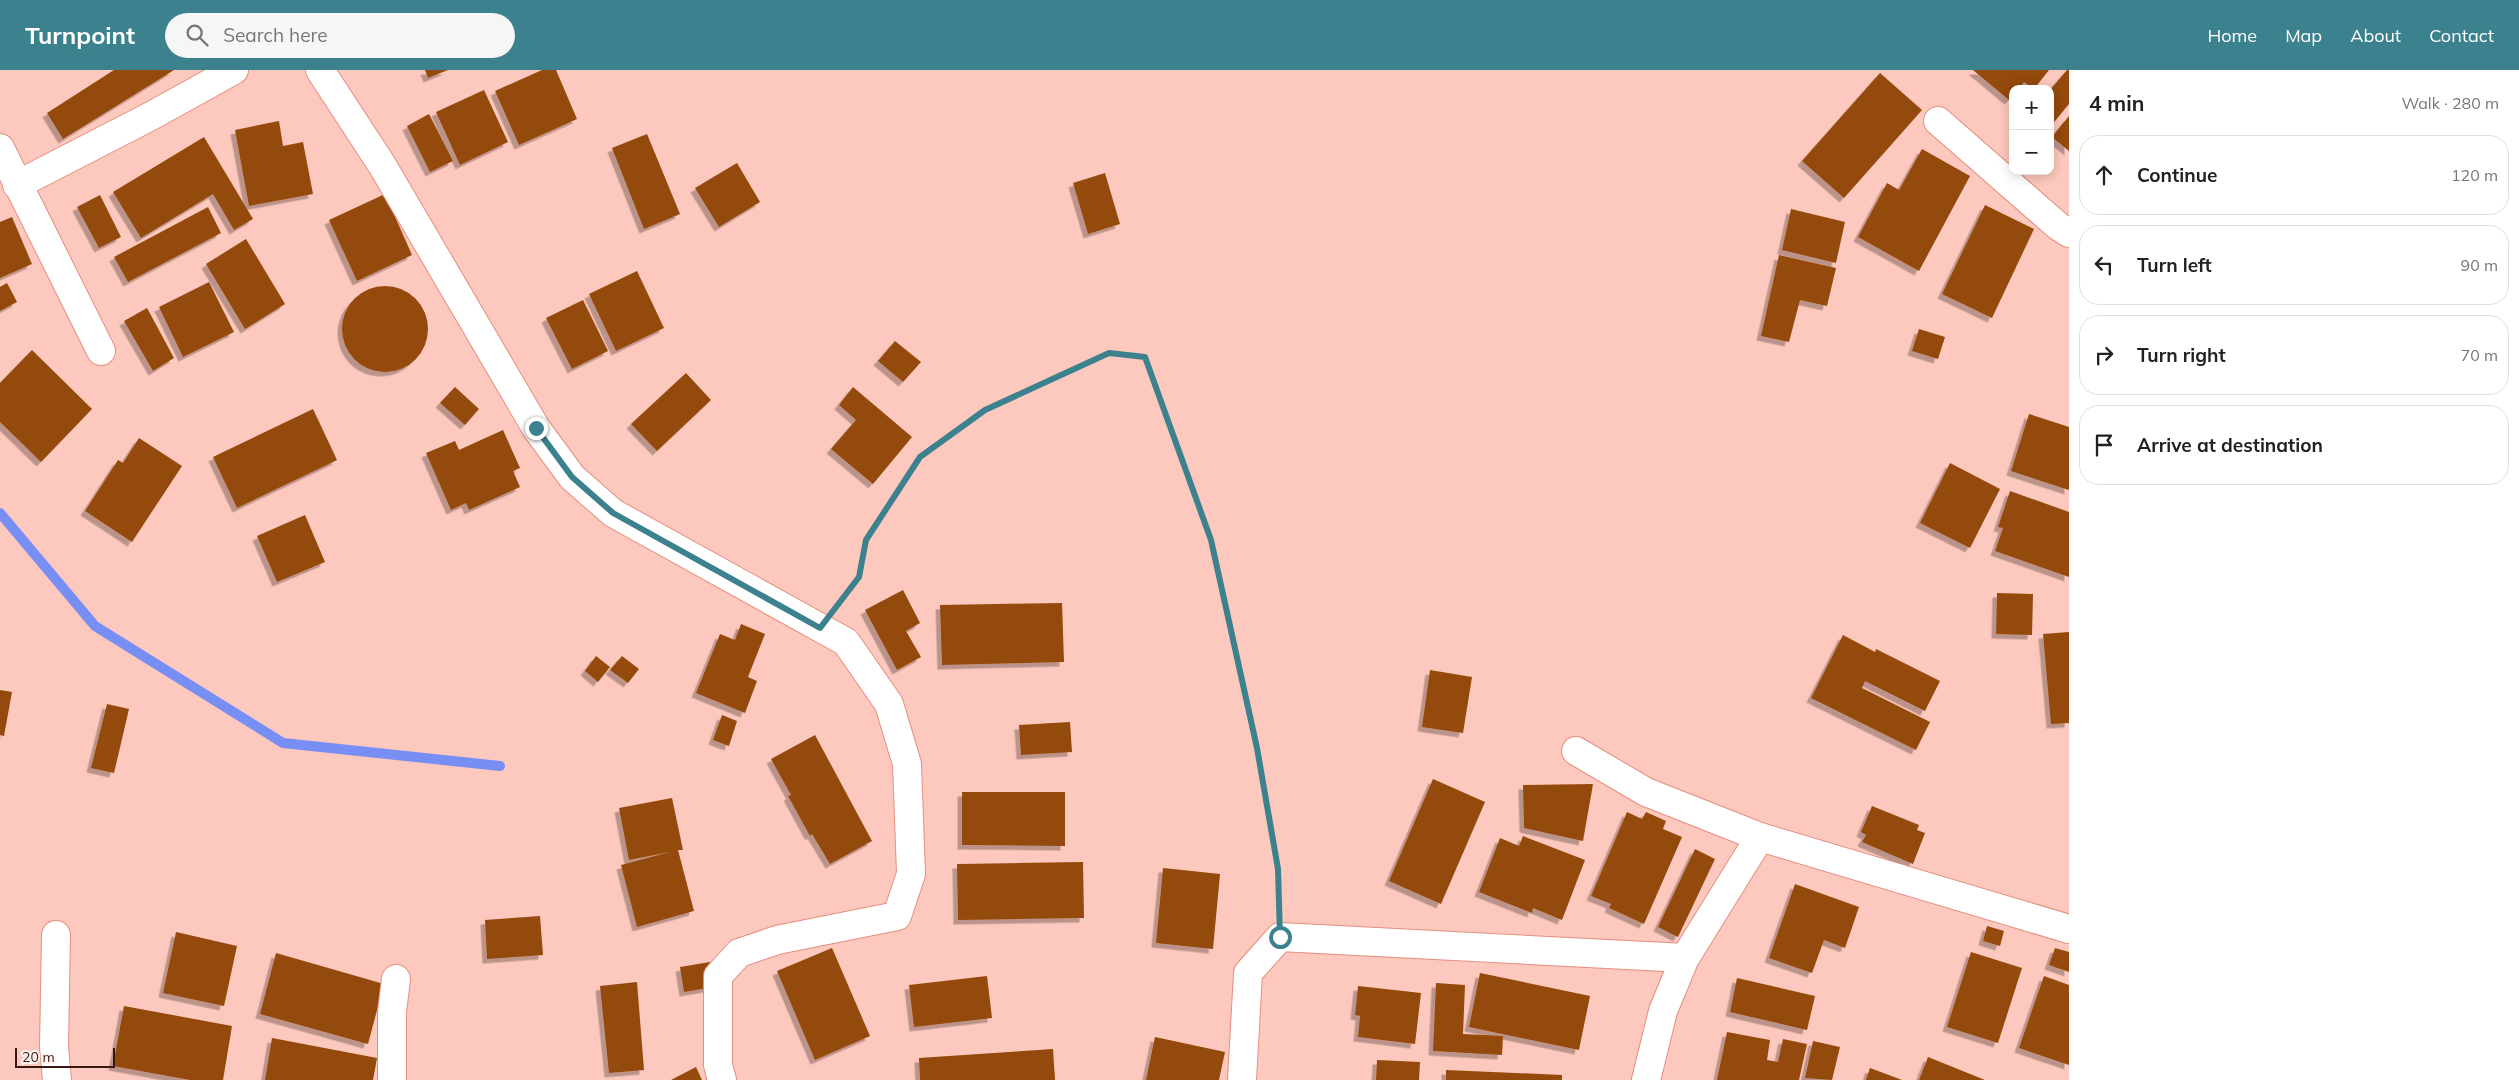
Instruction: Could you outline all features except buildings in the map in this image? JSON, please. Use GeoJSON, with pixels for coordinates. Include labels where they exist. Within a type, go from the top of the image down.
{"type":"FeatureCollection","features":[{"type":"Feature","properties":{"kind":"street"},"geometry":{"type":"LineString","coordinates":[[17,185],[152,116],[234,70]]}},
{"type":"Feature","properties":{"kind":"street"},"geometry":{"type":"LineString","coordinates":[[320,70],[382,165],[536,428],[572,477],[613,513],[846,642],[889,704],[907,764],[911,874],[897,916],[777,940],[739,953],[718,976],[718,1065],[722,1080]]}},
{"type":"Feature","properties":{"kind":"street"},"geometry":{"type":"LineString","coordinates":[[1938,121],[2058,226],[2069,233]]}},
{"type":"Feature","properties":{"kind":"street"},"geometry":{"type":"LineString","coordinates":[[0,148],[101,351]]}},
{"type":"Feature","properties":{"kind":"street"},"geometry":{"type":"LineString","coordinates":[[1576,751],[1646,792],[1760,837],[2069,929]]}},
{"type":"Feature","properties":{"kind":"street"},"geometry":{"type":"LineString","coordinates":[[1646,1080],[1663,1011],[1685,958],[1760,837]]}},
{"type":"Feature","properties":{"kind":"street"},"geometry":{"type":"LineString","coordinates":[[56,935],[54,1047],[57,1080]]}},
{"type":"Feature","properties":{"kind":"street"},"geometry":{"type":"LineString","coordinates":[[1242,1080],[1248,973],[1280,937],[1685,958]]}},
{"type":"Feature","properties":{"kind":"street"},"geometry":{"type":"LineString","coordinates":[[392,1080],[392,1012],[396,979]]}},
{"type":"Feature","properties":{"kind":"path"},"geometry":{"type":"LineString","coordinates":[[820,628],[859,577],[866,540],[920,457],[985,410],[1109,353],[1145,357],[1211,540],[1257,748],[1278,869],[1280,937]]}},
{"type":"Feature","properties":{"kind":"waterway"},"geometry":{"type":"LineString","coordinates":[[0,513],[95,626],[283,743],[500,766]]}},
{"type":"Feature","properties":{"kind":"route"},"geometry":{"type":"LineString","coordinates":[[536,428],[572,477],[613,513],[820,628],[859,577],[866,540],[920,457],[985,410],[1109,353],[1145,357],[1211,540],[1257,748],[1278,869],[1280,937]]}}]}
